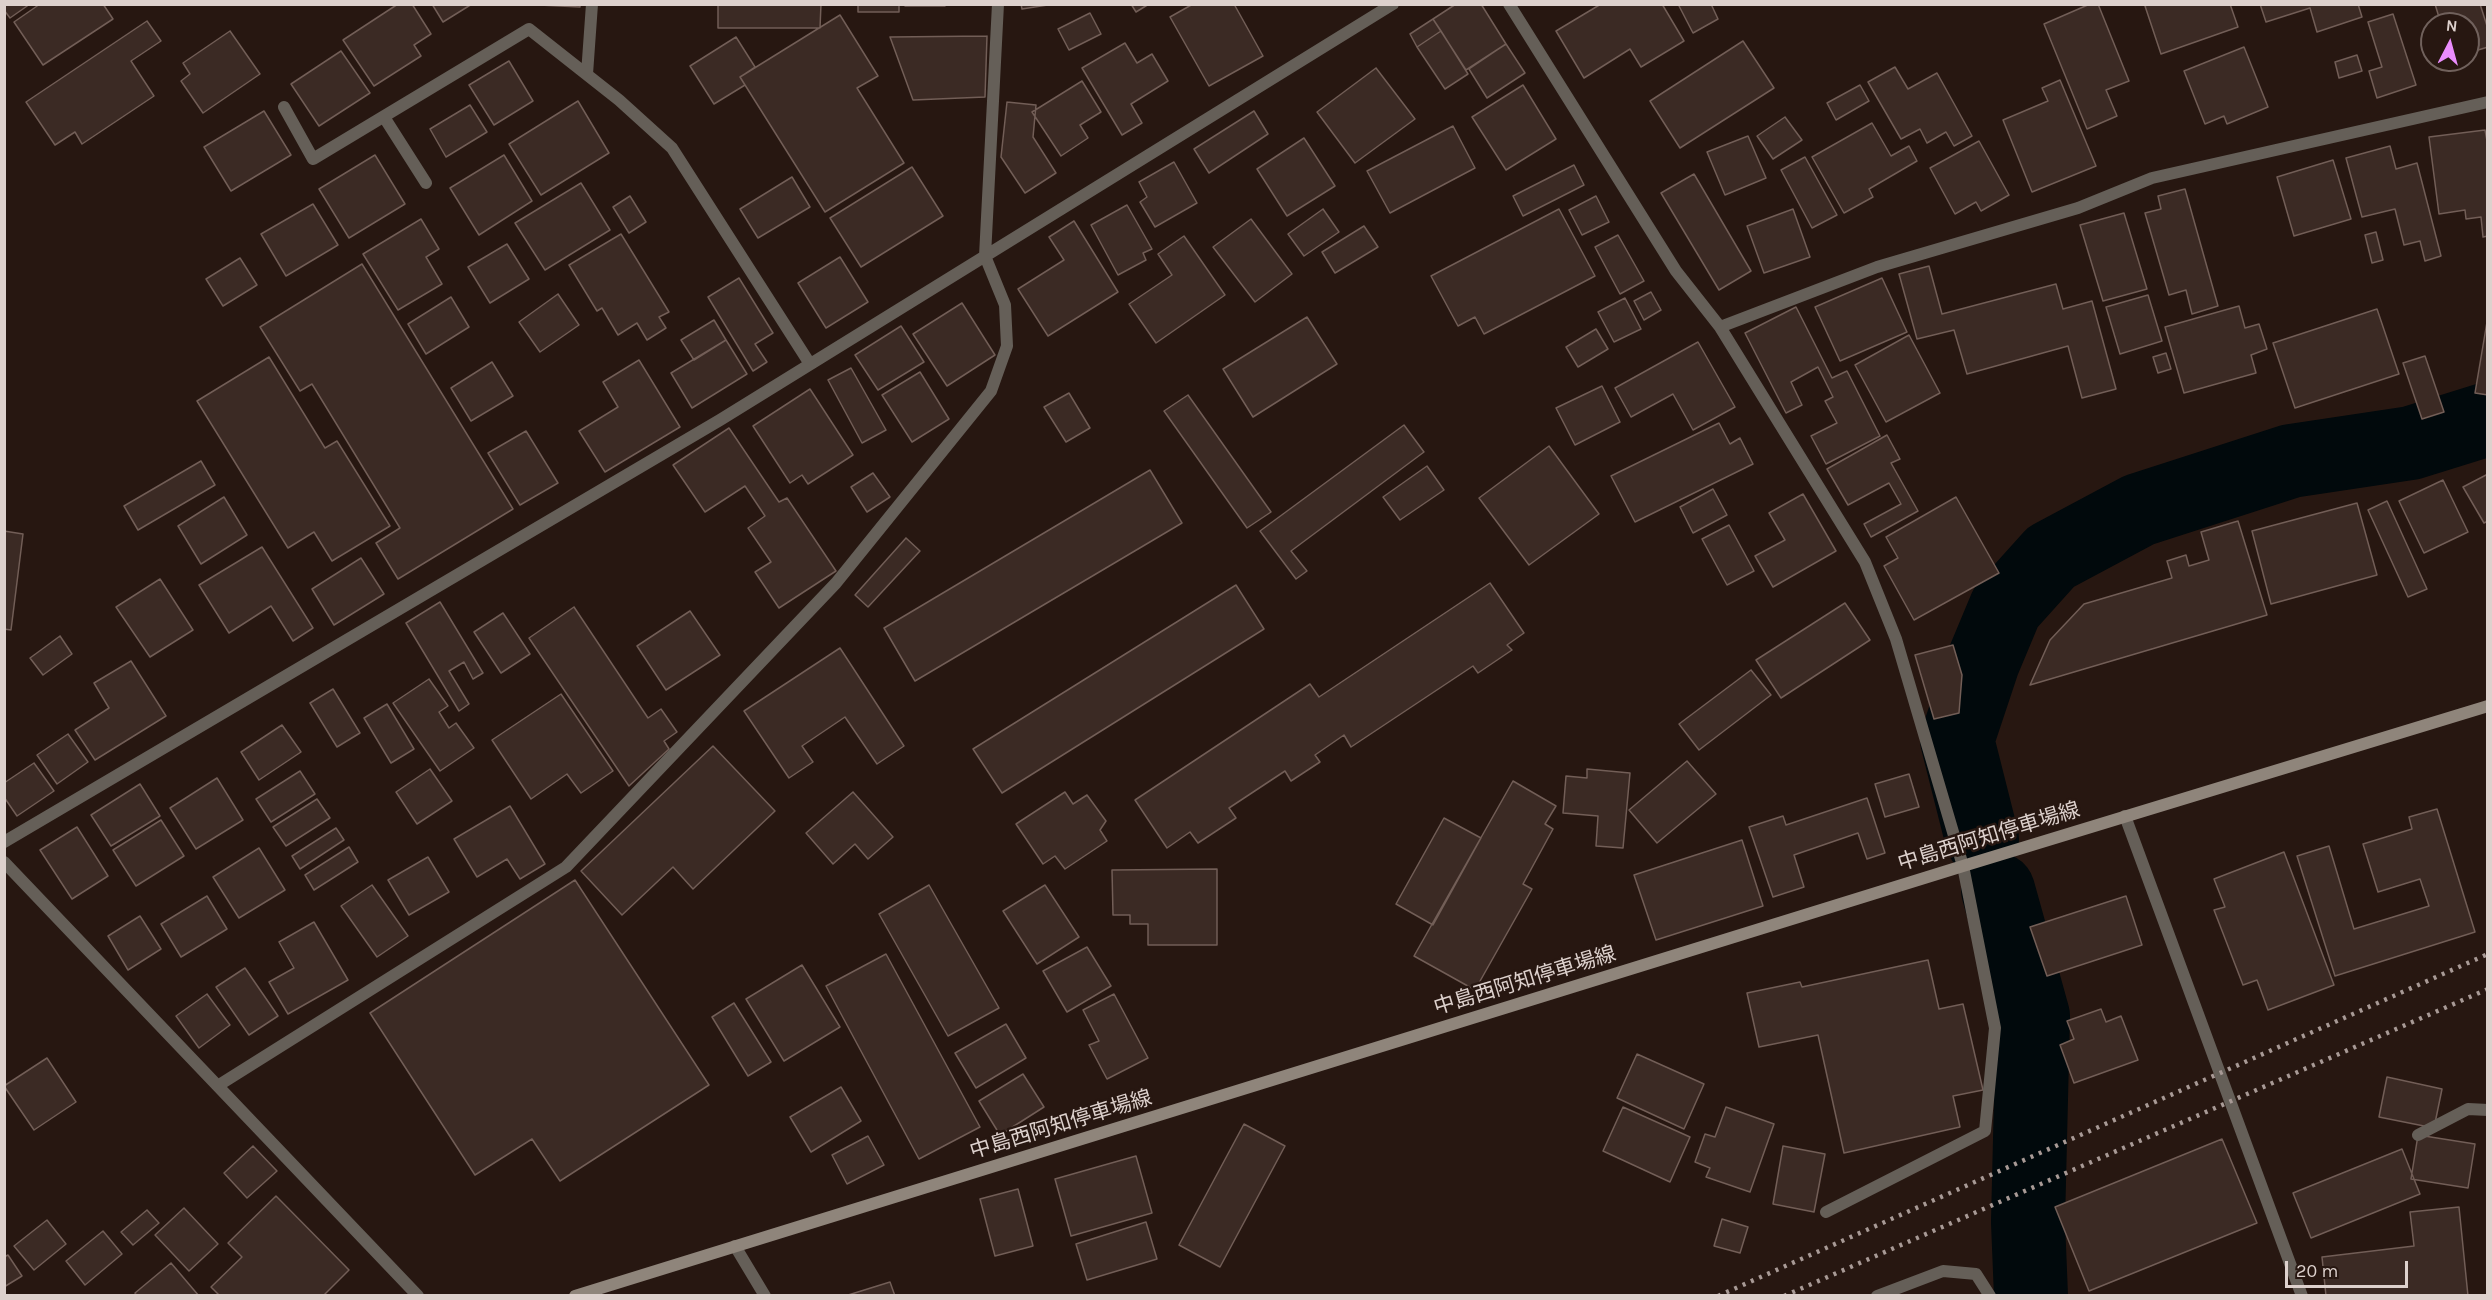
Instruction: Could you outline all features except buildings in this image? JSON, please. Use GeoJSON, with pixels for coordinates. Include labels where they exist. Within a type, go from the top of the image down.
{"type":"FeatureCollection","features":[{"type":"Feature","properties":{"kind":"main road","name":"中島西阿知停車場線"},"geometry":{"type":"LineString","coordinates":[[575,1296],[2487,706]]}},
{"type":"Feature","properties":{"kind":"street"},"geometry":{"type":"LineString","coordinates":[[587,74],[592,4]]}},
{"type":"Feature","properties":{"kind":"street"},"geometry":{"type":"LineString","coordinates":[[219,1085],[566,867],[836,583],[991,391],[1007,346],[1005,305],[985,256],[998,4]]}},
{"type":"Feature","properties":{"kind":"street"},"geometry":{"type":"LineString","coordinates":[[4,842],[810,364],[1393,4]]}},
{"type":"Feature","properties":{"kind":"street"},"geometry":{"type":"LineString","coordinates":[[1509,4],[1676,271],[1720,327],[1865,562],[1896,639],[1963,866],[1995,1028],[1984,1131],[1826,1212]]}},
{"type":"Feature","properties":{"kind":"street"},"geometry":{"type":"LineString","coordinates":[[284,107],[313,159],[529,29],[619,100],[672,148],[810,364]]}},
{"type":"Feature","properties":{"kind":"street"},"geometry":{"type":"LineString","coordinates":[[1720,327],[1877,267],[2078,208],[2151,178],[2487,102]]}},
{"type":"Feature","properties":{"kind":"street"},"geometry":{"type":"LineString","coordinates":[[384,117],[426,183]]}},
{"type":"Feature","properties":{"kind":"street"},"geometry":{"type":"LineString","coordinates":[[2125,816],[2302,1296]]}},
{"type":"Feature","properties":{"kind":"street"},"geometry":{"type":"LineString","coordinates":[[4,862],[418,1296]]}},
{"type":"Feature","properties":{"kind":"street"},"geometry":{"type":"LineString","coordinates":[[2418,1135],[2468,1109],[2487,1110]]}},
{"type":"Feature","properties":{"kind":"street"},"geometry":{"type":"LineString","coordinates":[[735,1246],[765,1296]]}},
{"type":"Feature","properties":{"kind":"street"},"geometry":{"type":"LineString","coordinates":[[1877,1296],[1943,1271],[1976,1274],[1990,1296]]}},
{"type":"Feature","properties":{"kind":"waterway"},"geometry":{"type":"LineString","coordinates":[[1982,839],[1957,740],[1983,662],[2006,607],[2051,557],[2139,510],[2291,461],[2411,443],[2488,419]]}},
{"type":"Feature","properties":{"kind":"waterway"},"geometry":{"type":"LineString","coordinates":[[1998,890],[2033,1016],[2028,1222],[2031,1296]]}},
{"type":"Feature","properties":{"kind":"railway"},"geometry":{"type":"LineString","coordinates":[[1718,1296],[2488,954]]}},
{"type":"Feature","properties":{"kind":"railway"},"geometry":{"type":"LineString","coordinates":[[1784,1296],[2488,989]]}}]}
